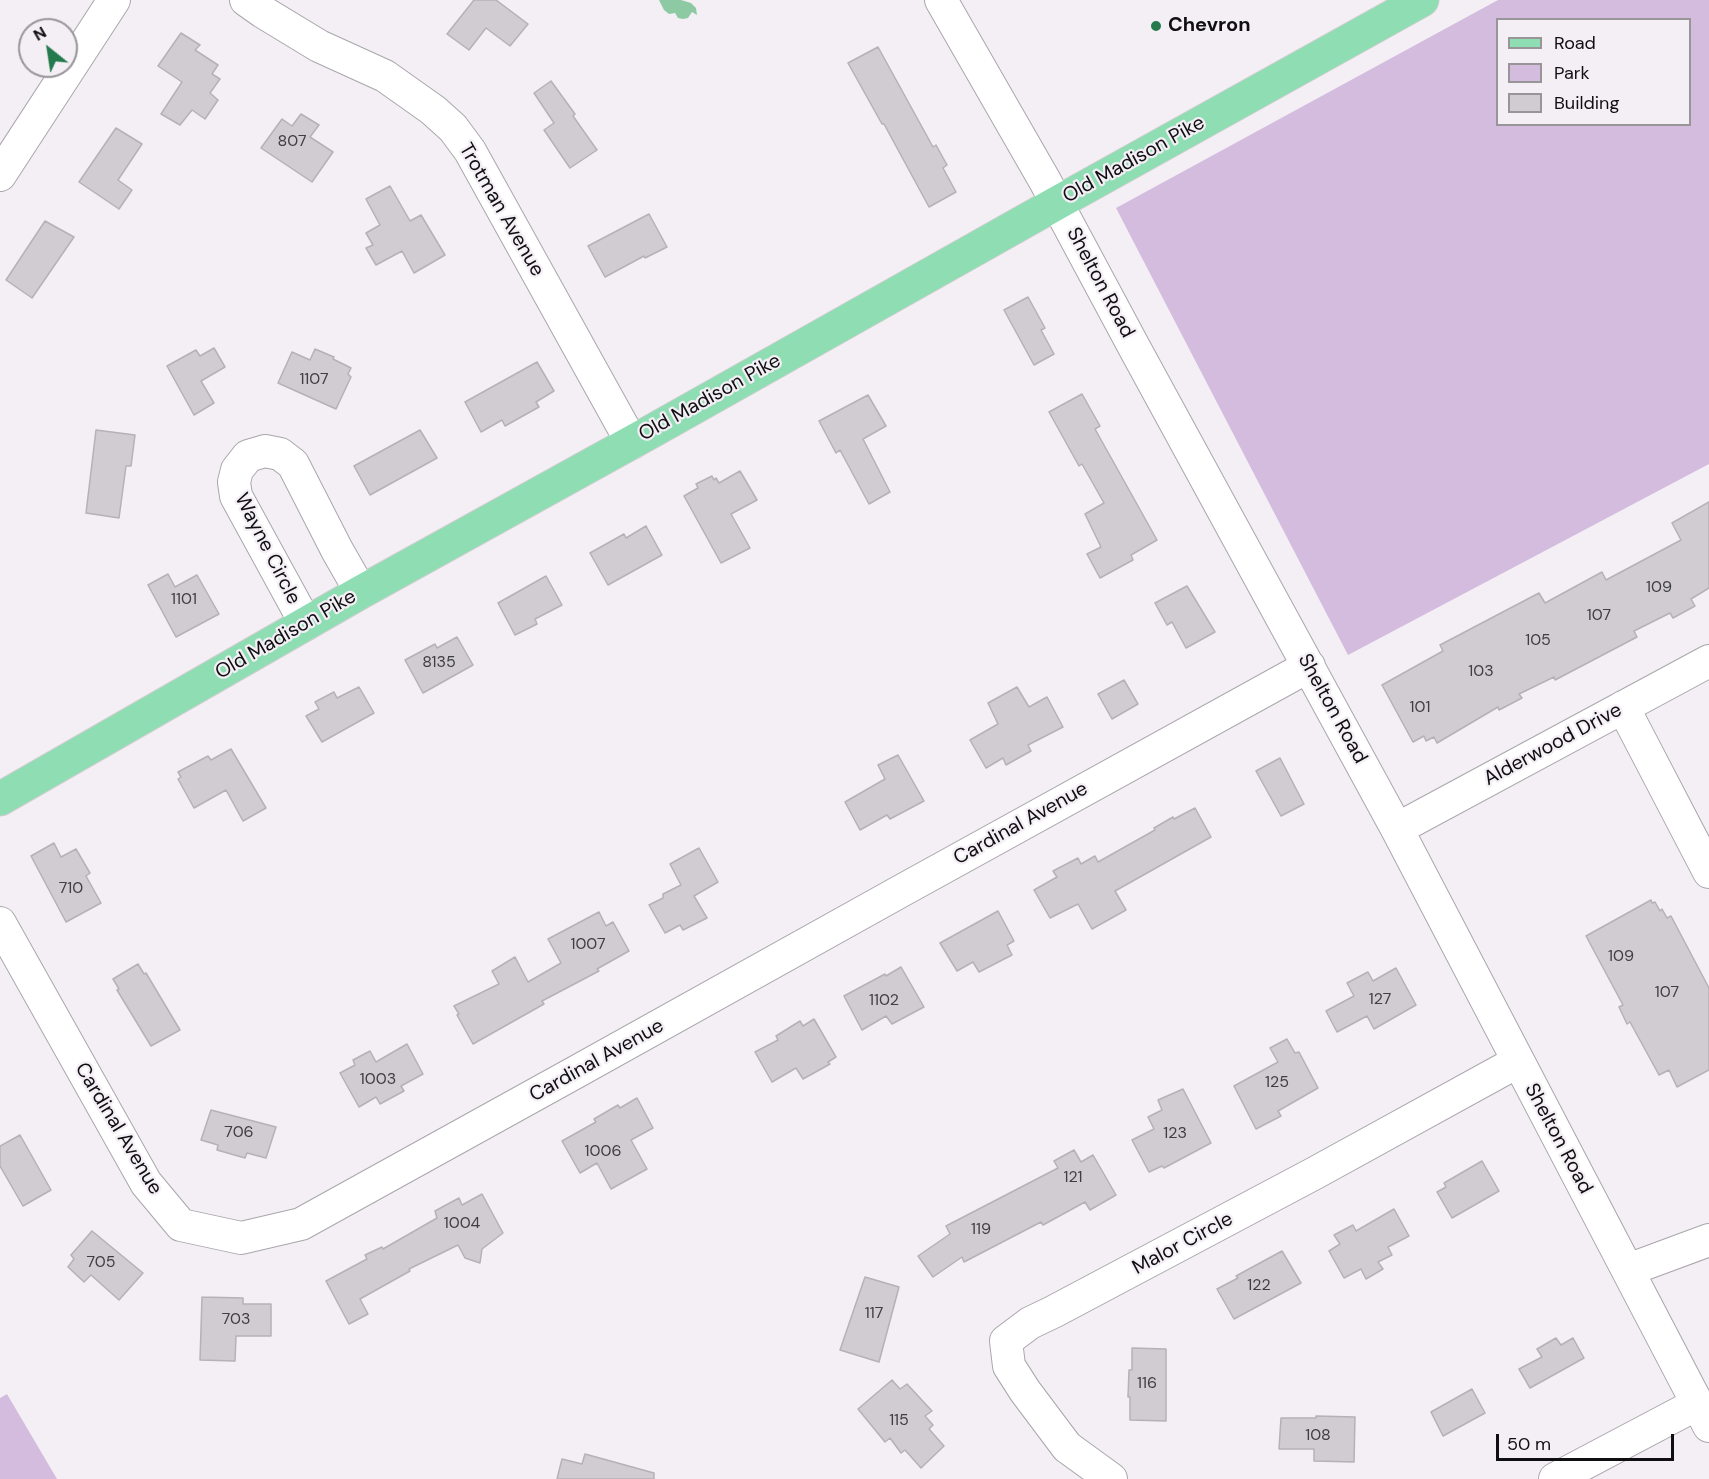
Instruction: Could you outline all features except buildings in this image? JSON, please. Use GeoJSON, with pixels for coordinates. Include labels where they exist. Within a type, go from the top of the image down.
{"type":"FeatureCollection","features":[{"type":"Feature","properties":{"kind":"main road","name":"Old Madison Pike"},"geometry":{"type":"LineString","coordinates":[[0,799],[361,592],[632,443],[1422,0]]}},
{"type":"Feature","properties":{"kind":"street"},"geometry":{"type":"LineString","coordinates":[[0,175],[114,0]]}},
{"type":"Feature","properties":{"kind":"street","name":"Trotman Avenue"},"geometry":{"type":"LineString","coordinates":[[246,0],[319,46],[385,76],[433,110],[453,128],[470,152],[632,443]]}},
{"type":"Feature","properties":{"kind":"street","name":"Shelton Road"},"geometry":{"type":"LineString","coordinates":[[941,0],[1057,203],[1397,829],[1703,1415]]}},
{"type":"Feature","properties":{"kind":"street","name":"Wayne Circle"},"geometry":{"type":"LineString","coordinates":[[306,624],[236,496],[234,482],[237,470],[248,456],[265,451],[280,454],[293,464],[341,559],[361,592]]}},
{"type":"Feature","properties":{"kind":"street","name":"Alderwood Drive"},"geometry":{"type":"LineString","coordinates":[[1397,829],[1709,662]]}},
{"type":"Feature","properties":{"kind":"street","name":"Cardinal Avenue"},"geometry":{"type":"LineString","coordinates":[[0,923],[146,1184],[181,1225],[241,1238],[301,1224],[1309,666]]}},
{"type":"Feature","properties":{"kind":"street"},"geometry":{"type":"LineString","coordinates":[[1623,707],[1709,872]]}},
{"type":"Feature","properties":{"kind":"street","name":"Malor Circle"},"geometry":{"type":"LineString","coordinates":[[1111,1479],[1067,1447],[1009,1366],[1006,1341],[1030,1323],[1315,1173],[1517,1062]]}},
{"type":"Feature","properties":{"kind":"street"},"geometry":{"type":"LineString","coordinates":[[1628,1270],[1709,1240]]}},
{"type":"Feature","properties":{"kind":"street"},"geometry":{"type":"LineString","coordinates":[[1555,1479],[1703,1415]]}},
{"type":"Feature","properties":{"kind":"green space"},"geometry":{"type":"Polygon","coordinates":[[[1498,0],[1709,0],[1709,464],[1348,655],[1116,208],[1498,0]]]}},
{"type":"Feature","properties":{"kind":"green space"},"geometry":{"type":"Polygon","coordinates":[[[7,1394],[57,1479],[0,1479],[0,1398],[7,1394]]]}},
{"type":"Feature","properties":{"kind":"shaded area"},"geometry":{"type":"Polygon","coordinates":[[[659,0],[681,0],[691,3],[696,8],[697,15],[692,12],[688,18],[678,18],[675,13],[669,14],[664,10],[659,0]]]}},
{"type":"Feature","properties":{"kind":"place","name":"Chevron"},"geometry":{"type":"Point","coordinates":[1156,26]}}]}
